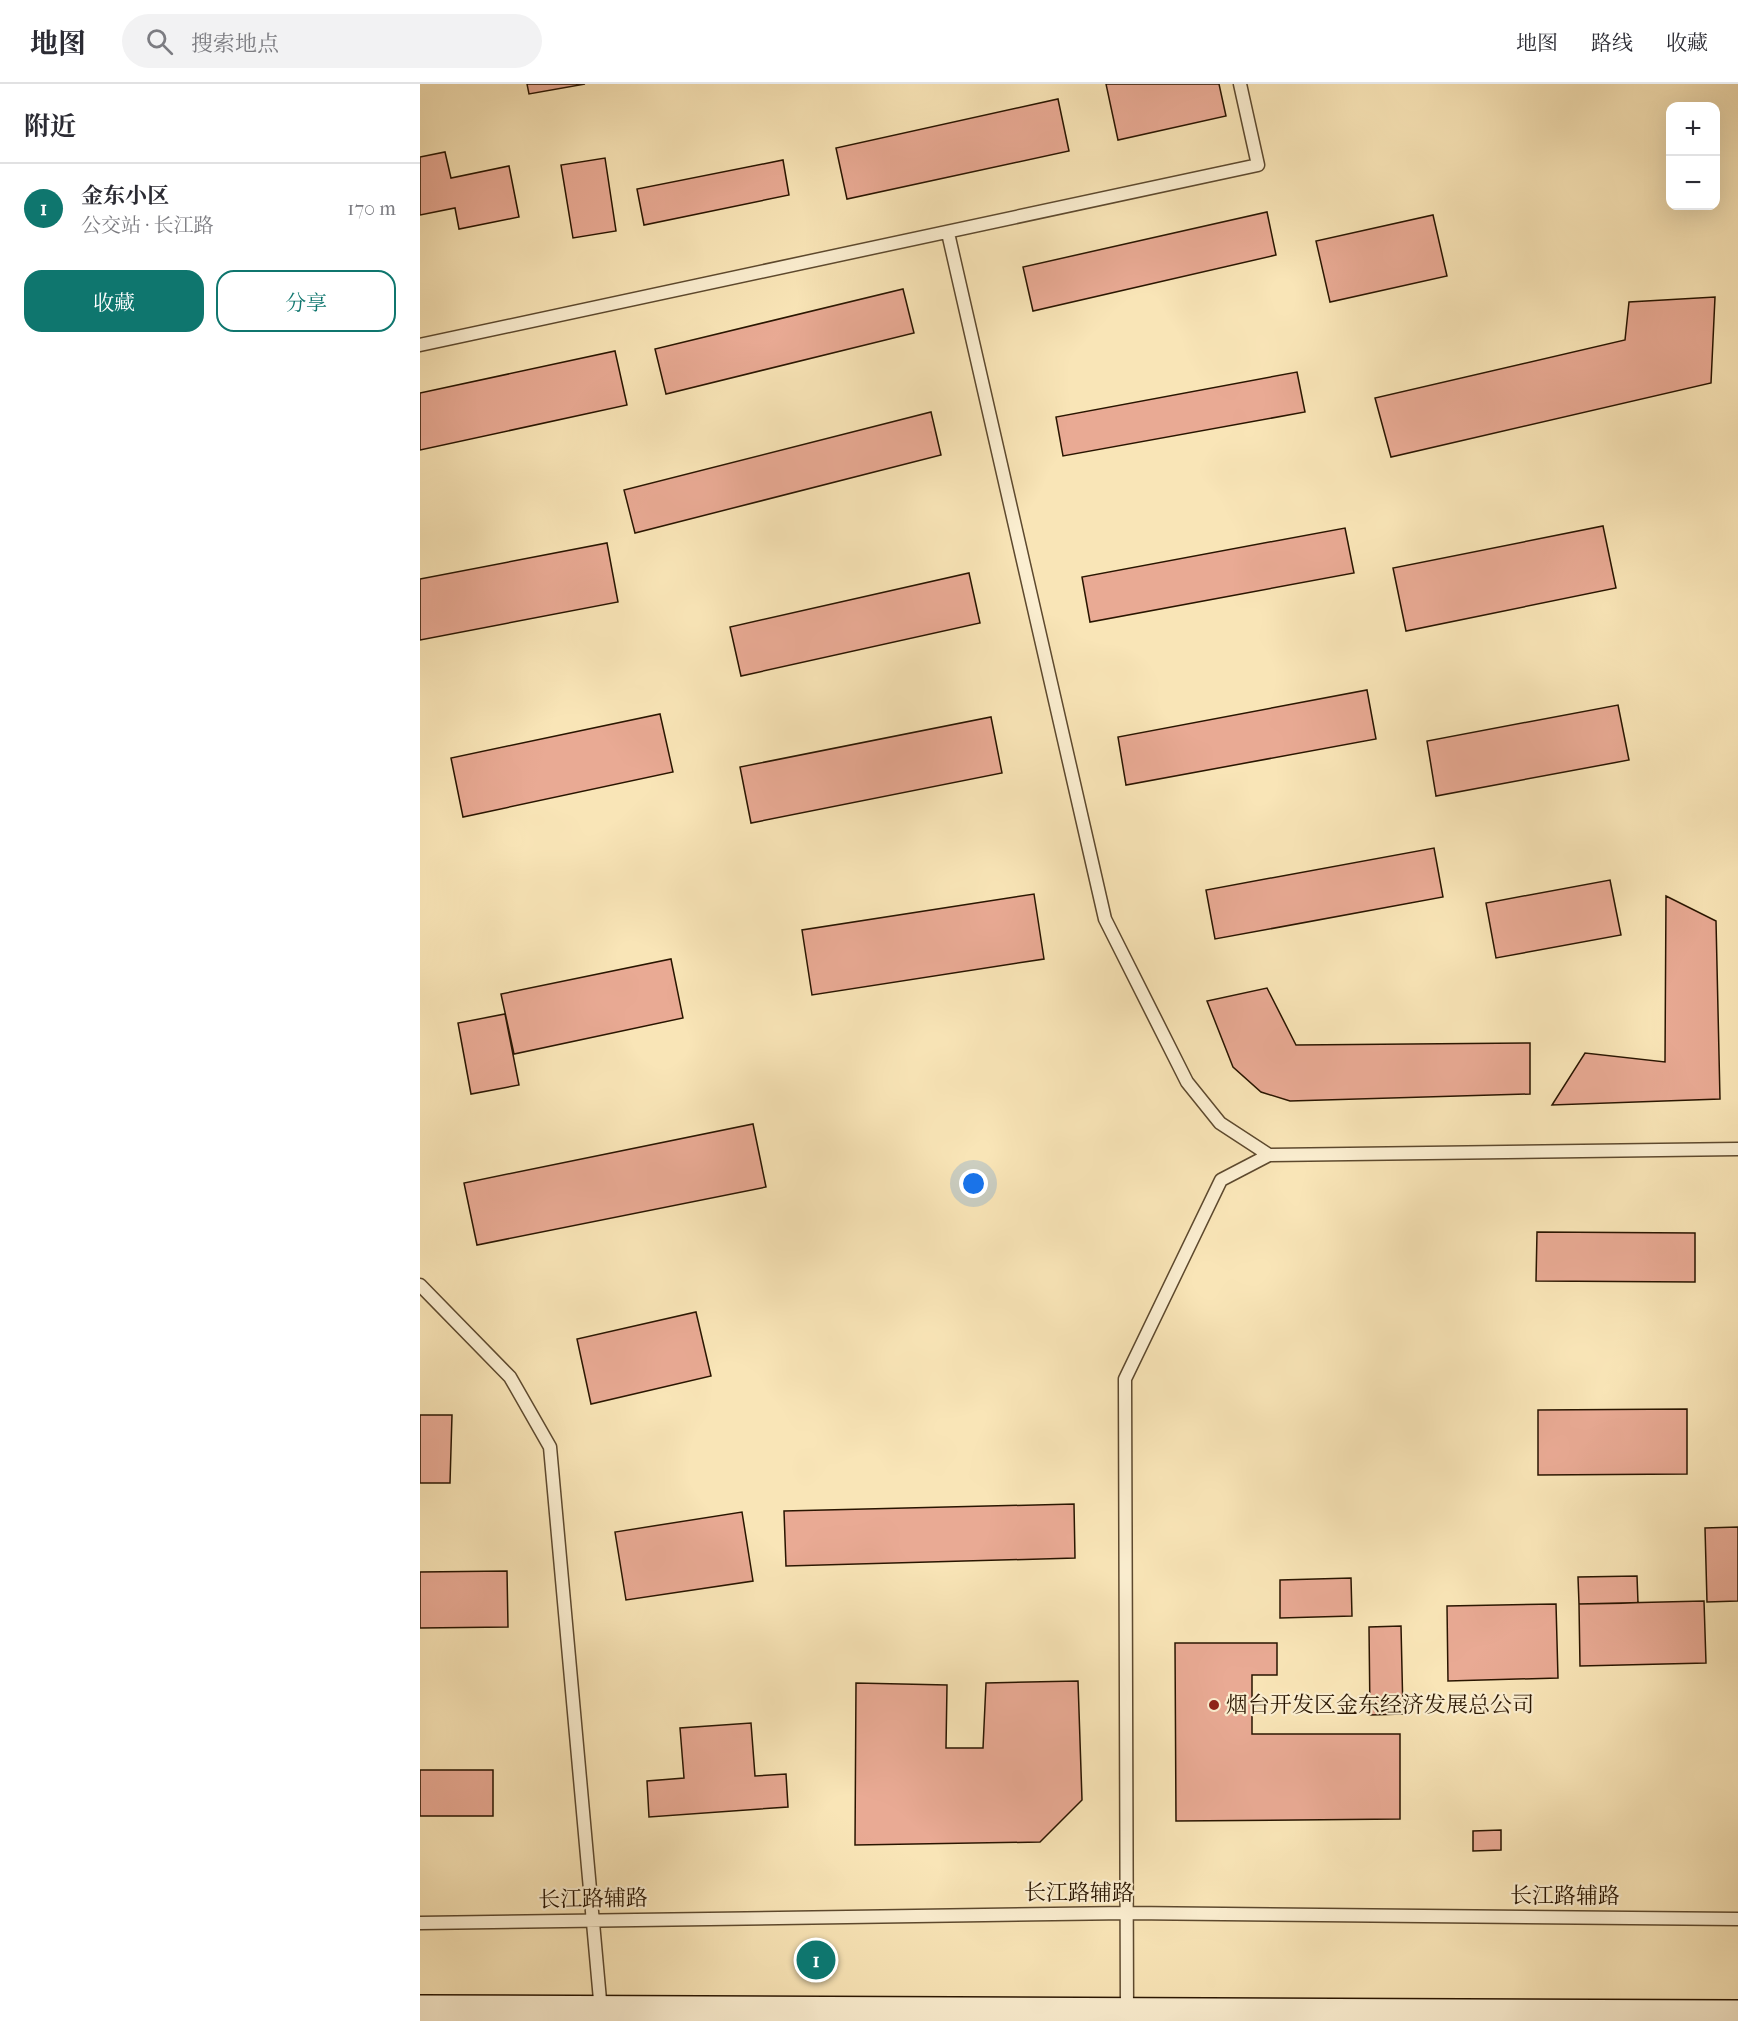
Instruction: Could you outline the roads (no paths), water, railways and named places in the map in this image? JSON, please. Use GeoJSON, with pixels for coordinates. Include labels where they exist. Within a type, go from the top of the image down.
{"type":"FeatureCollection","features":[{"type":"Feature","properties":{"kind":"main road"},"geometry":{"type":"LineString","coordinates":[[420,2012],[1738,2017]]}},
{"type":"Feature","properties":{"kind":"lane"},"geometry":{"type":"LineString","coordinates":[[420,345],[1258,165],[1240,84]]}},
{"type":"Feature","properties":{"kind":"lane"},"geometry":{"type":"LineString","coordinates":[[948,233],[1105,918],[1187,1082],[1220,1123],[1269,1155]]}},
{"type":"Feature","properties":{"kind":"lane"},"geometry":{"type":"LineString","coordinates":[[1127,2015],[1125,1380],[1221,1180],[1269,1155],[1738,1149]]}},
{"type":"Feature","properties":{"kind":"lane"},"geometry":{"type":"LineString","coordinates":[[420,1285],[510,1377],[550,1446],[601,2012]]}},
{"type":"Feature","properties":{"kind":"lane","name":"长江路辅路"},"geometry":{"type":"LineString","coordinates":[[420,1923],[1127,1913],[1738,1919]]}},
{"type":"Feature","properties":{"kind":"place","name":"烟台开发区金东经济发展总公司"},"geometry":{"type":"Point","coordinates":[1214,1705]}},
{"type":"Feature","properties":{"kind":"place","name":"金东小区"},"geometry":{"type":"Point","coordinates":[816,1960]}}]}
